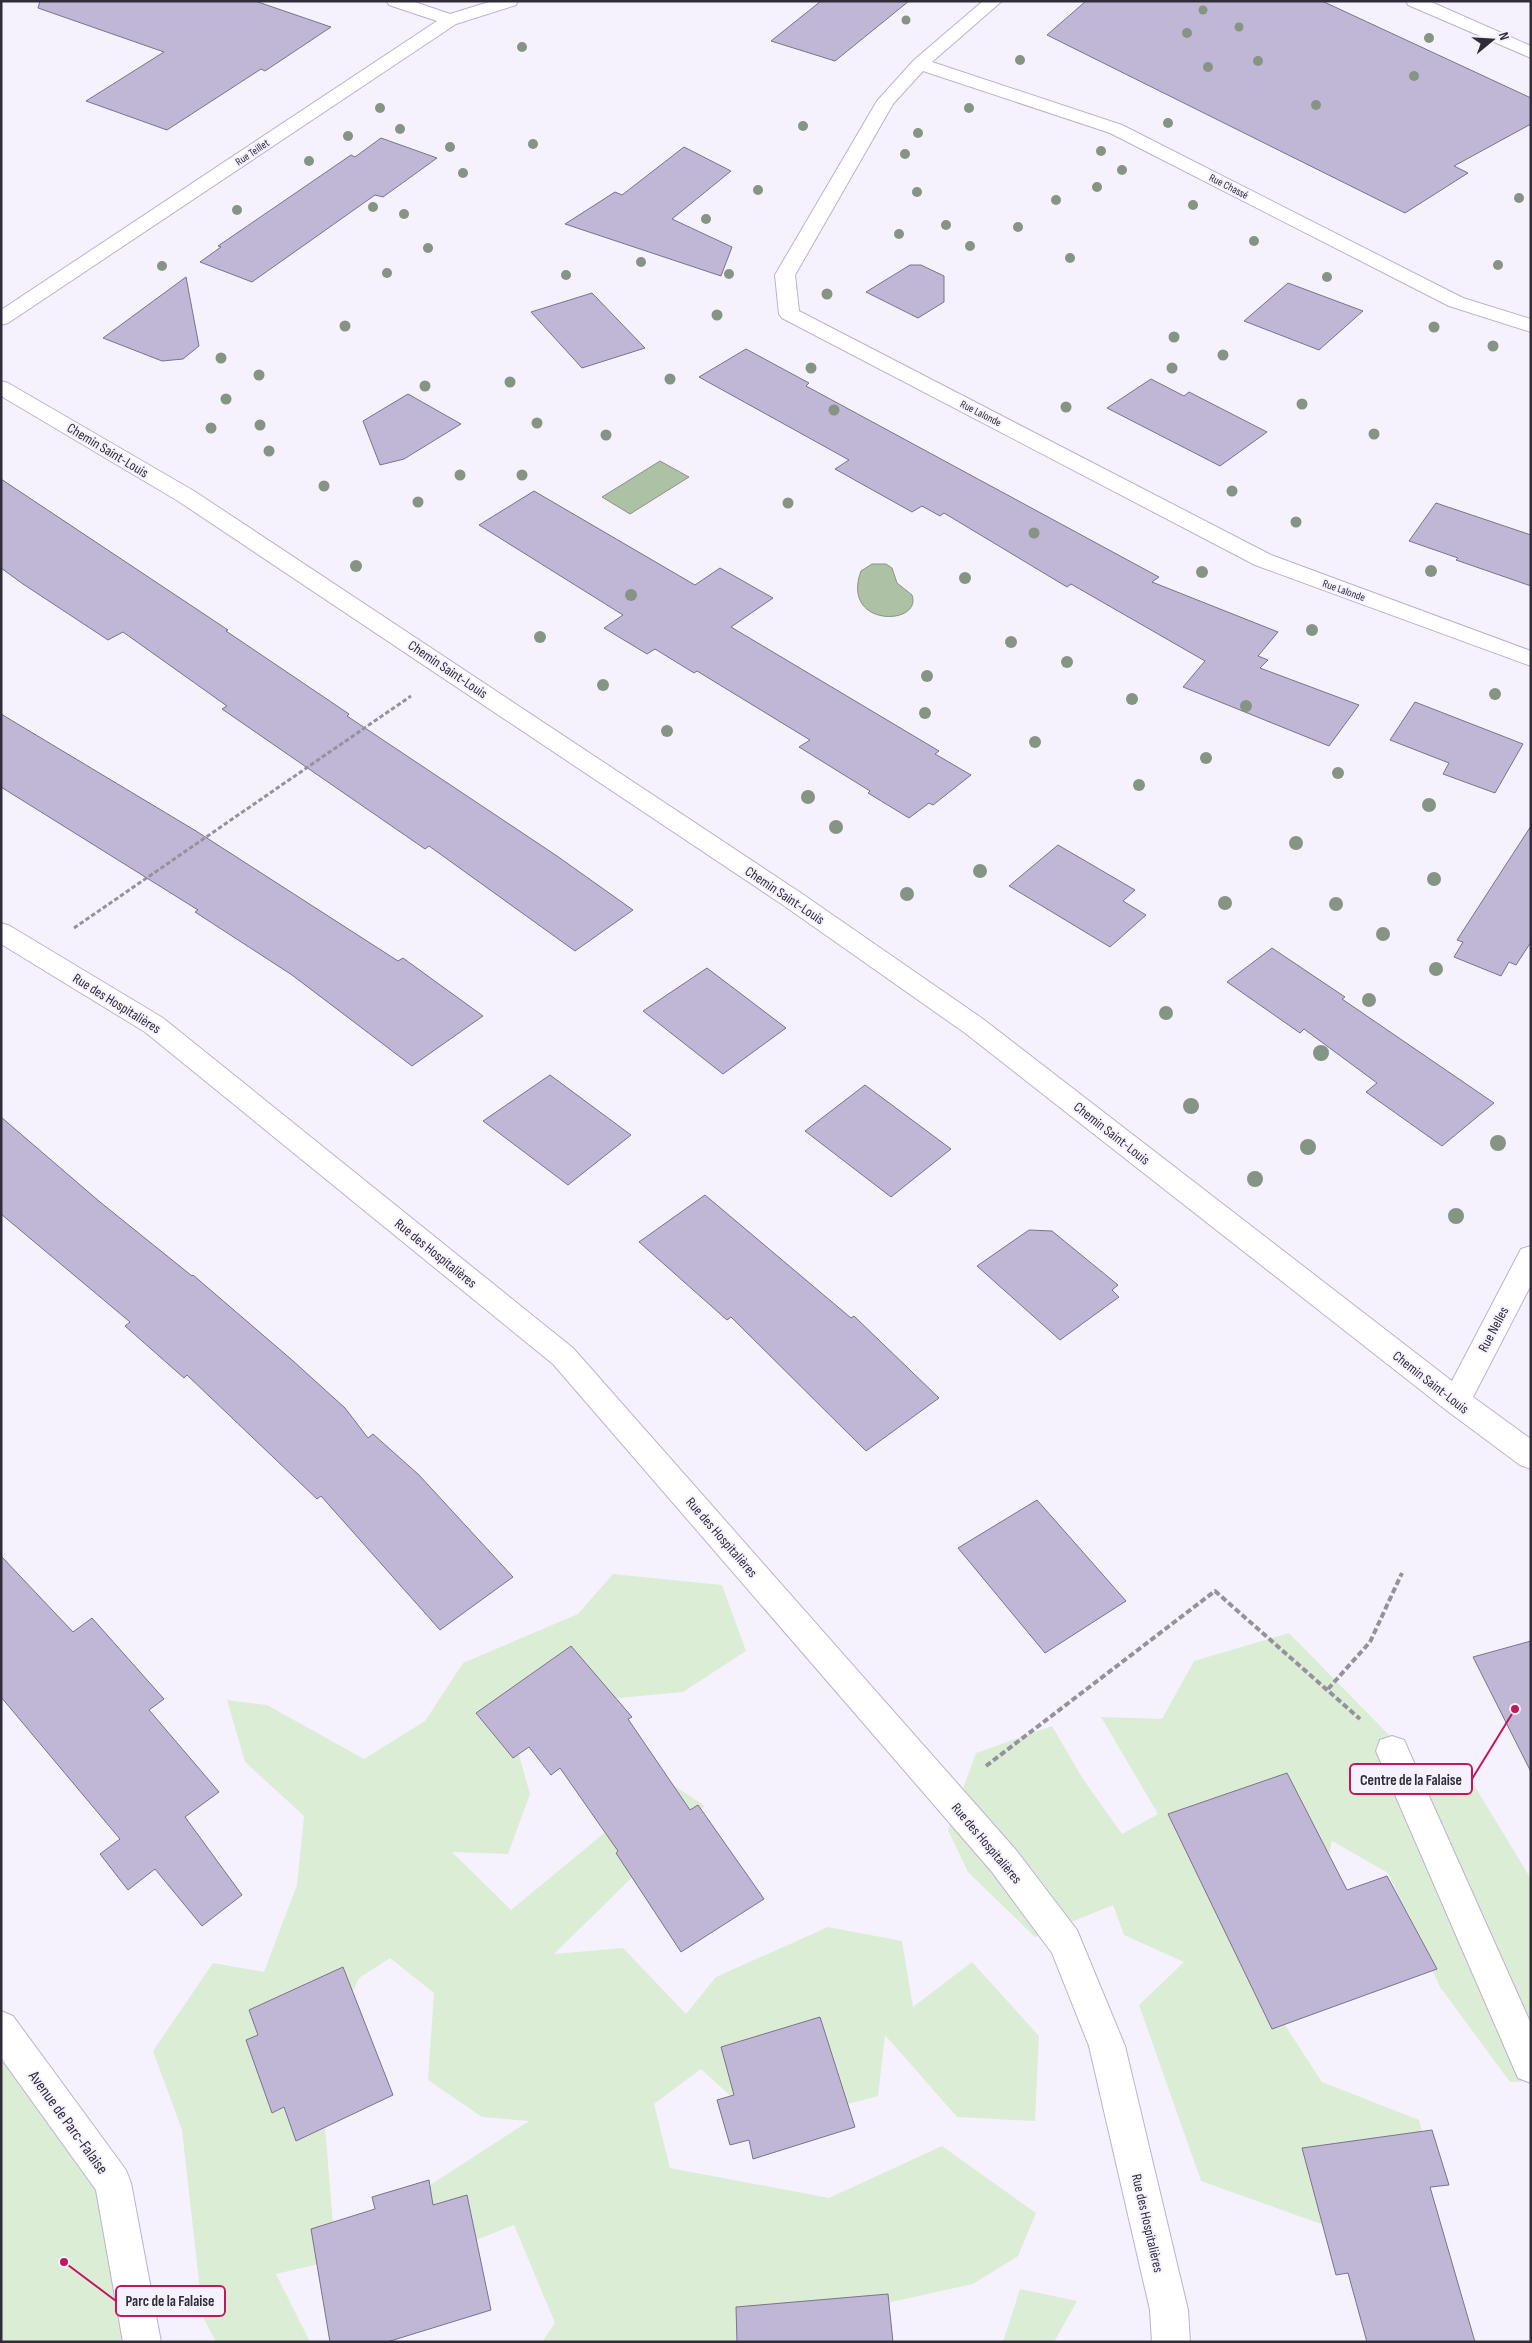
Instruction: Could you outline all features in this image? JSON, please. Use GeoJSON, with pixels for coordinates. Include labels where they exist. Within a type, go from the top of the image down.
{"type":"FeatureCollection","features":[{"type":"Feature","properties":{"kind":"street"},"geometry":{"type":"LineString","coordinates":[[395,1],[450,20]]}},
{"type":"Feature","properties":{"kind":"street","name":"Rue Teillet"},"geometry":{"type":"LineString","coordinates":[[1,319],[450,20],[510,1]]}},
{"type":"Feature","properties":{"kind":"street","name":"Rue Lalonde"},"geometry":{"type":"LineString","coordinates":[[994,1],[920,64],[886,101],[785,274],[789,314],[1263,560],[1531,659]]}},
{"type":"Feature","properties":{"kind":"street"},"geometry":{"type":"LineString","coordinates":[[1414,1],[1531,54]]}},
{"type":"Feature","properties":{"kind":"street","name":"Rue Chassé"},"geometry":{"type":"LineString","coordinates":[[920,64],[1116,129],[1456,302],[1531,326]]}},
{"type":"Feature","properties":{"kind":"street","name":"Chemin Saint-Louis"},"geometry":{"type":"LineString","coordinates":[[1,387],[186,496],[792,899],[974,1026],[1456,1401],[1531,1456]]}},
{"type":"Feature","properties":{"kind":"street","name":"Rue des Hospitalières"},"geometry":{"type":"LineString","coordinates":[[1,932],[154,1025],[563,1356],[1004,1861],[1065,1942],[1107,2046],[1169,2310],[1171,2342]]}},
{"type":"Feature","properties":{"kind":"street","name":"Rue Nelles"},"geometry":{"type":"LineString","coordinates":[[1456,1401],[1531,1257]]}},
{"type":"Feature","properties":{"kind":"street"},"geometry":{"type":"LineString","coordinates":[[1392,1751],[1531,2065]]}},
{"type":"Feature","properties":{"kind":"street","name":"Avenue de Parc-Falaise"},"geometry":{"type":"LineString","coordinates":[[1,2028],[113,2183],[142,2342]]}},
{"type":"Feature","properties":{"kind":"path"},"geometry":{"type":"LineString","coordinates":[[37,953],[449,670]]}},
{"type":"Feature","properties":{"kind":"path"},"geometry":{"type":"LineString","coordinates":[[1328,1689],[1370,1642],[1402,1573]]}},
{"type":"Feature","properties":{"kind":"path"},"geometry":{"type":"LineString","coordinates":[[948,1795],[1215,1591],[1328,1689],[1392,1751]]}},
{"type":"Feature","properties":{"kind":"shaded area"},"geometry":{"type":"Polygon","coordinates":[[[660,461],[689,477],[630,514],[602,497],[660,461]]]}},
{"type":"Feature","properties":{"kind":"shaded area"},"geometry":{"type":"Polygon","coordinates":[[[872,564],[886,564],[892,568],[897,583],[912,595],[912,605],[906,612],[895,616],[883,616],[871,612],[862,603],[858,590],[861,571],[872,564]]]}},
{"type":"Feature","properties":{"kind":"shaded area"},"geometry":{"type":"Polygon","coordinates":[[[613,1574],[722,1585],[746,1651],[683,1692],[608,1699],[511,1726],[530,1794],[508,1854],[452,1852],[511,1910],[667,1781],[705,1806],[554,1954],[623,1948],[686,2014],[716,1977],[828,1927],[902,1941],[913,2007],[972,1962],[1039,2036],[1035,2121],[957,2117],[885,2035],[878,2096],[763,2126],[701,2069],[654,2104],[670,2168],[829,2198],[942,2146],[1036,2213],[1018,2256],[973,2284],[819,2318],[811,2342],[542,2342],[555,2323],[514,2225],[419,2263],[413,2196],[529,2121],[482,2117],[428,2080],[434,1993],[390,1958],[359,1978],[320,2067],[336,2260],[276,2274],[310,2342],[216,2342],[203,2317],[182,2130],[153,2051],[213,1963],[264,1972],[297,1885],[304,1816],[245,1762],[227,1700],[267,1705],[364,1759],[425,1721],[463,1663],[578,1614],[613,1574]]]}},
{"type":"Feature","properties":{"kind":"shaded area"},"geometry":{"type":"Polygon","coordinates":[[[1289,1633],[1396,1742],[1388,1795],[1474,1785],[1531,1879],[1531,2081],[1510,2082],[1440,1987],[1388,1873],[1332,1841],[1310,1939],[1249,1970],[1322,2082],[1419,2120],[1436,2187],[1321,2224],[1201,2181],[1139,2005],[1184,1962],[1124,1935],[1113,1905],[1035,1937],[968,1872],[948,1830],[976,1753],[1052,1726],[1083,1779],[1122,1834],[1158,1814],[1101,1717],[1162,1719],[1194,1661],[1289,1633]]]}},
{"type":"Feature","properties":{"kind":"shaded area"},"geometry":{"type":"Polygon","coordinates":[[[1,2028],[113,2183],[142,2342],[1,2342],[1,2028]]]}},
{"type":"Feature","properties":{"kind":"shaded area"},"geometry":{"type":"Polygon","coordinates":[[[1020,2289],[1077,2301],[1054,2342],[1003,2342],[1020,2289]]]}},
{"type":"Feature","properties":{"kind":"building"},"geometry":{"type":"Polygon","coordinates":[[[40,1],[255,1],[331,27],[265,71],[261,69],[167,130],[86,101],[164,52],[38,8],[40,1]]]}},
{"type":"Feature","properties":{"kind":"building"},"geometry":{"type":"Polygon","coordinates":[[[821,1],[909,1],[835,61],[771,41],[821,1]]]}},
{"type":"Feature","properties":{"kind":"building"},"geometry":{"type":"Polygon","coordinates":[[[1086,1],[1322,1],[1531,98],[1531,124],[1454,166],[1468,173],[1405,213],[1047,35],[1086,1]]]}},
{"type":"Feature","properties":{"kind":"building"},"geometry":{"type":"Polygon","coordinates":[[[381,138],[437,158],[383,197],[375,195],[252,282],[200,262],[221,247],[218,246],[351,155],[355,157],[381,138]]]}},
{"type":"Feature","properties":{"kind":"building"},"geometry":{"type":"Polygon","coordinates":[[[684,147],[731,171],[672,219],[732,247],[721,276],[565,224],[615,192],[622,195],[684,147]]]}},
{"type":"Feature","properties":{"kind":"building"},"geometry":{"type":"Polygon","coordinates":[[[910,265],[921,265],[944,276],[944,302],[918,318],[866,292],[910,265]]]}},
{"type":"Feature","properties":{"kind":"building"},"geometry":{"type":"Polygon","coordinates":[[[186,277],[199,346],[183,359],[162,361],[103,338],[186,277]]]}},
{"type":"Feature","properties":{"kind":"building"},"geometry":{"type":"Polygon","coordinates":[[[1288,283],[1363,311],[1319,350],[1244,321],[1288,283]]]}},
{"type":"Feature","properties":{"kind":"building"},"geometry":{"type":"Polygon","coordinates":[[[592,293],[645,348],[582,368],[531,312],[592,293]]]}},
{"type":"Feature","properties":{"kind":"building"},"geometry":{"type":"Polygon","coordinates":[[[746,349],[809,383],[806,386],[1159,577],[1152,582],[1278,632],[1258,656],[1268,660],[1260,668],[1359,705],[1329,746],[1183,687],[1205,661],[1071,584],[1067,587],[944,513],[940,516],[922,506],[912,512],[835,469],[849,460],[699,377],[746,349]]]}},
{"type":"Feature","properties":{"kind":"building"},"geometry":{"type":"Polygon","coordinates":[[[1151,379],[1184,396],[1189,392],[1267,432],[1220,466],[1107,408],[1151,379]]]}},
{"type":"Feature","properties":{"kind":"building"},"geometry":{"type":"Polygon","coordinates":[[[408,394],[461,424],[404,459],[380,465],[363,421],[408,394]]]}},
{"type":"Feature","properties":{"kind":"building"},"geometry":{"type":"Polygon","coordinates":[[[1,479],[228,630],[226,631],[349,714],[347,716],[557,856],[633,910],[575,951],[429,846],[425,849],[222,709],[227,706],[123,632],[108,640],[23,584],[1,568],[1,479]]]}},
{"type":"Feature","properties":{"kind":"building"},"geometry":{"type":"Polygon","coordinates":[[[534,491],[695,585],[720,568],[773,598],[731,627],[939,751],[935,754],[971,775],[933,805],[929,803],[909,818],[868,793],[870,791],[799,747],[810,740],[697,671],[694,673],[655,649],[647,654],[604,628],[623,615],[479,525],[534,491]]]}},
{"type":"Feature","properties":{"kind":"building"},"geometry":{"type":"Polygon","coordinates":[[[1436,503],[1531,535],[1531,586],[1456,560],[1458,558],[1409,541],[1436,503]]]}},
{"type":"Feature","properties":{"kind":"building"},"geometry":{"type":"Polygon","coordinates":[[[1415,702],[1523,744],[1495,793],[1443,774],[1449,763],[1390,740],[1415,702]]]}},
{"type":"Feature","properties":{"kind":"building"},"geometry":{"type":"Polygon","coordinates":[[[1,714],[196,831],[398,961],[403,958],[483,1016],[412,1066],[292,975],[195,912],[198,910],[1,787],[1,714]]]}},
{"type":"Feature","properties":{"kind":"building"},"geometry":{"type":"Polygon","coordinates":[[[1531,826],[1531,942],[1516,965],[1509,962],[1501,976],[1454,957],[1463,942],[1457,940],[1531,826]]]}},
{"type":"Feature","properties":{"kind":"building"},"geometry":{"type":"Polygon","coordinates":[[[1058,845],[1135,890],[1123,901],[1146,915],[1110,947],[1009,886],[1058,845]]]}},
{"type":"Feature","properties":{"kind":"building"},"geometry":{"type":"Polygon","coordinates":[[[1272,948],[1345,997],[1342,999],[1494,1103],[1442,1146],[1366,1092],[1377,1083],[1304,1029],[1300,1033],[1227,982],[1272,948]]]}},
{"type":"Feature","properties":{"kind":"building"},"geometry":{"type":"Polygon","coordinates":[[[707,968],[786,1028],[723,1074],[643,1011],[707,968]]]}},
{"type":"Feature","properties":{"kind":"building"},"geometry":{"type":"Polygon","coordinates":[[[550,1075],[631,1135],[568,1185],[483,1121],[550,1075]]]}},
{"type":"Feature","properties":{"kind":"building"},"geometry":{"type":"Polygon","coordinates":[[[865,1085],[951,1149],[891,1197],[805,1131],[865,1085]]]}},
{"type":"Feature","properties":{"kind":"building"},"geometry":{"type":"Polygon","coordinates":[[[1,1117],[100,1202],[193,1275],[292,1360],[345,1408],[368,1438],[373,1434],[419,1475],[513,1577],[440,1630],[321,1496],[317,1499],[187,1375],[184,1378],[125,1326],[130,1322],[1,1214],[1,1117]]]}},
{"type":"Feature","properties":{"kind":"building"},"geometry":{"type":"Polygon","coordinates":[[[705,1195],[851,1318],[854,1316],[939,1398],[866,1451],[731,1317],[727,1320],[639,1242],[705,1195]]]}},
{"type":"Feature","properties":{"kind":"building"},"geometry":{"type":"Polygon","coordinates":[[[1029,1230],[1052,1231],[1118,1285],[1112,1290],[1119,1297],[1060,1340],[977,1266],[1029,1230]]]}},
{"type":"Feature","properties":{"kind":"building"},"geometry":{"type":"Polygon","coordinates":[[[1037,1500],[1126,1601],[1045,1653],[958,1548],[1037,1500]]]}},
{"type":"Feature","properties":{"kind":"building"},"geometry":{"type":"Polygon","coordinates":[[[1,1556],[73,1632],[92,1618],[164,1699],[149,1710],[219,1792],[185,1817],[242,1895],[202,1926],[155,1869],[128,1890],[100,1854],[120,1839],[1,1697],[1,1556]]]}},
{"type":"Feature","properties":{"kind":"building"},"geometry":{"type":"Polygon","coordinates":[[[1531,1641],[1531,1772],[1473,1657],[1531,1641]]]}},
{"type":"Feature","properties":{"kind":"building"},"geometry":{"type":"Polygon","coordinates":[[[571,1646],[632,1717],[628,1719],[690,1810],[698,1805],[764,1899],[681,1952],[616,1853],[618,1851],[560,1768],[551,1775],[529,1747],[513,1758],[476,1713],[571,1646]]]}},
{"type":"Feature","properties":{"kind":"building"},"geometry":{"type":"Polygon","coordinates":[[[1287,1773],[1347,1890],[1387,1876],[1437,1969],[1272,2029],[1168,1814],[1287,1773]]]}},
{"type":"Feature","properties":{"kind":"building"},"geometry":{"type":"Polygon","coordinates":[[[343,1967],[393,2095],[296,2141],[284,2107],[272,2113],[246,2040],[258,2035],[249,2010],[343,1967]]]}},
{"type":"Feature","properties":{"kind":"building"},"geometry":{"type":"Polygon","coordinates":[[[820,2017],[855,2127],[753,2159],[749,2140],[730,2145],[717,2100],[734,2095],[721,2047],[820,2017]]]}},
{"type":"Feature","properties":{"kind":"building"},"geometry":{"type":"Polygon","coordinates":[[[1432,2130],[1449,2185],[1430,2187],[1475,2342],[1367,2342],[1348,2273],[1336,2275],[1302,2148],[1432,2130]]]}},
{"type":"Feature","properties":{"kind":"building"},"geometry":{"type":"Polygon","coordinates":[[[429,2180],[433,2205],[467,2195],[491,2310],[387,2342],[330,2342],[311,2229],[375,2209],[372,2197],[429,2180]]]}},
{"type":"Feature","properties":{"kind":"building"},"geometry":{"type":"Polygon","coordinates":[[[888,2294],[893,2342],[737,2342],[736,2307],[888,2294]]]}},
{"type":"Feature","properties":{"kind":"place","name":"Centre de la Falaise"},"geometry":{"type":"Point","coordinates":[1515,1709]}},
{"type":"Feature","properties":{"kind":"place","name":"Parc de la Falaise"},"geometry":{"type":"Point","coordinates":[64,2262]}}]}
